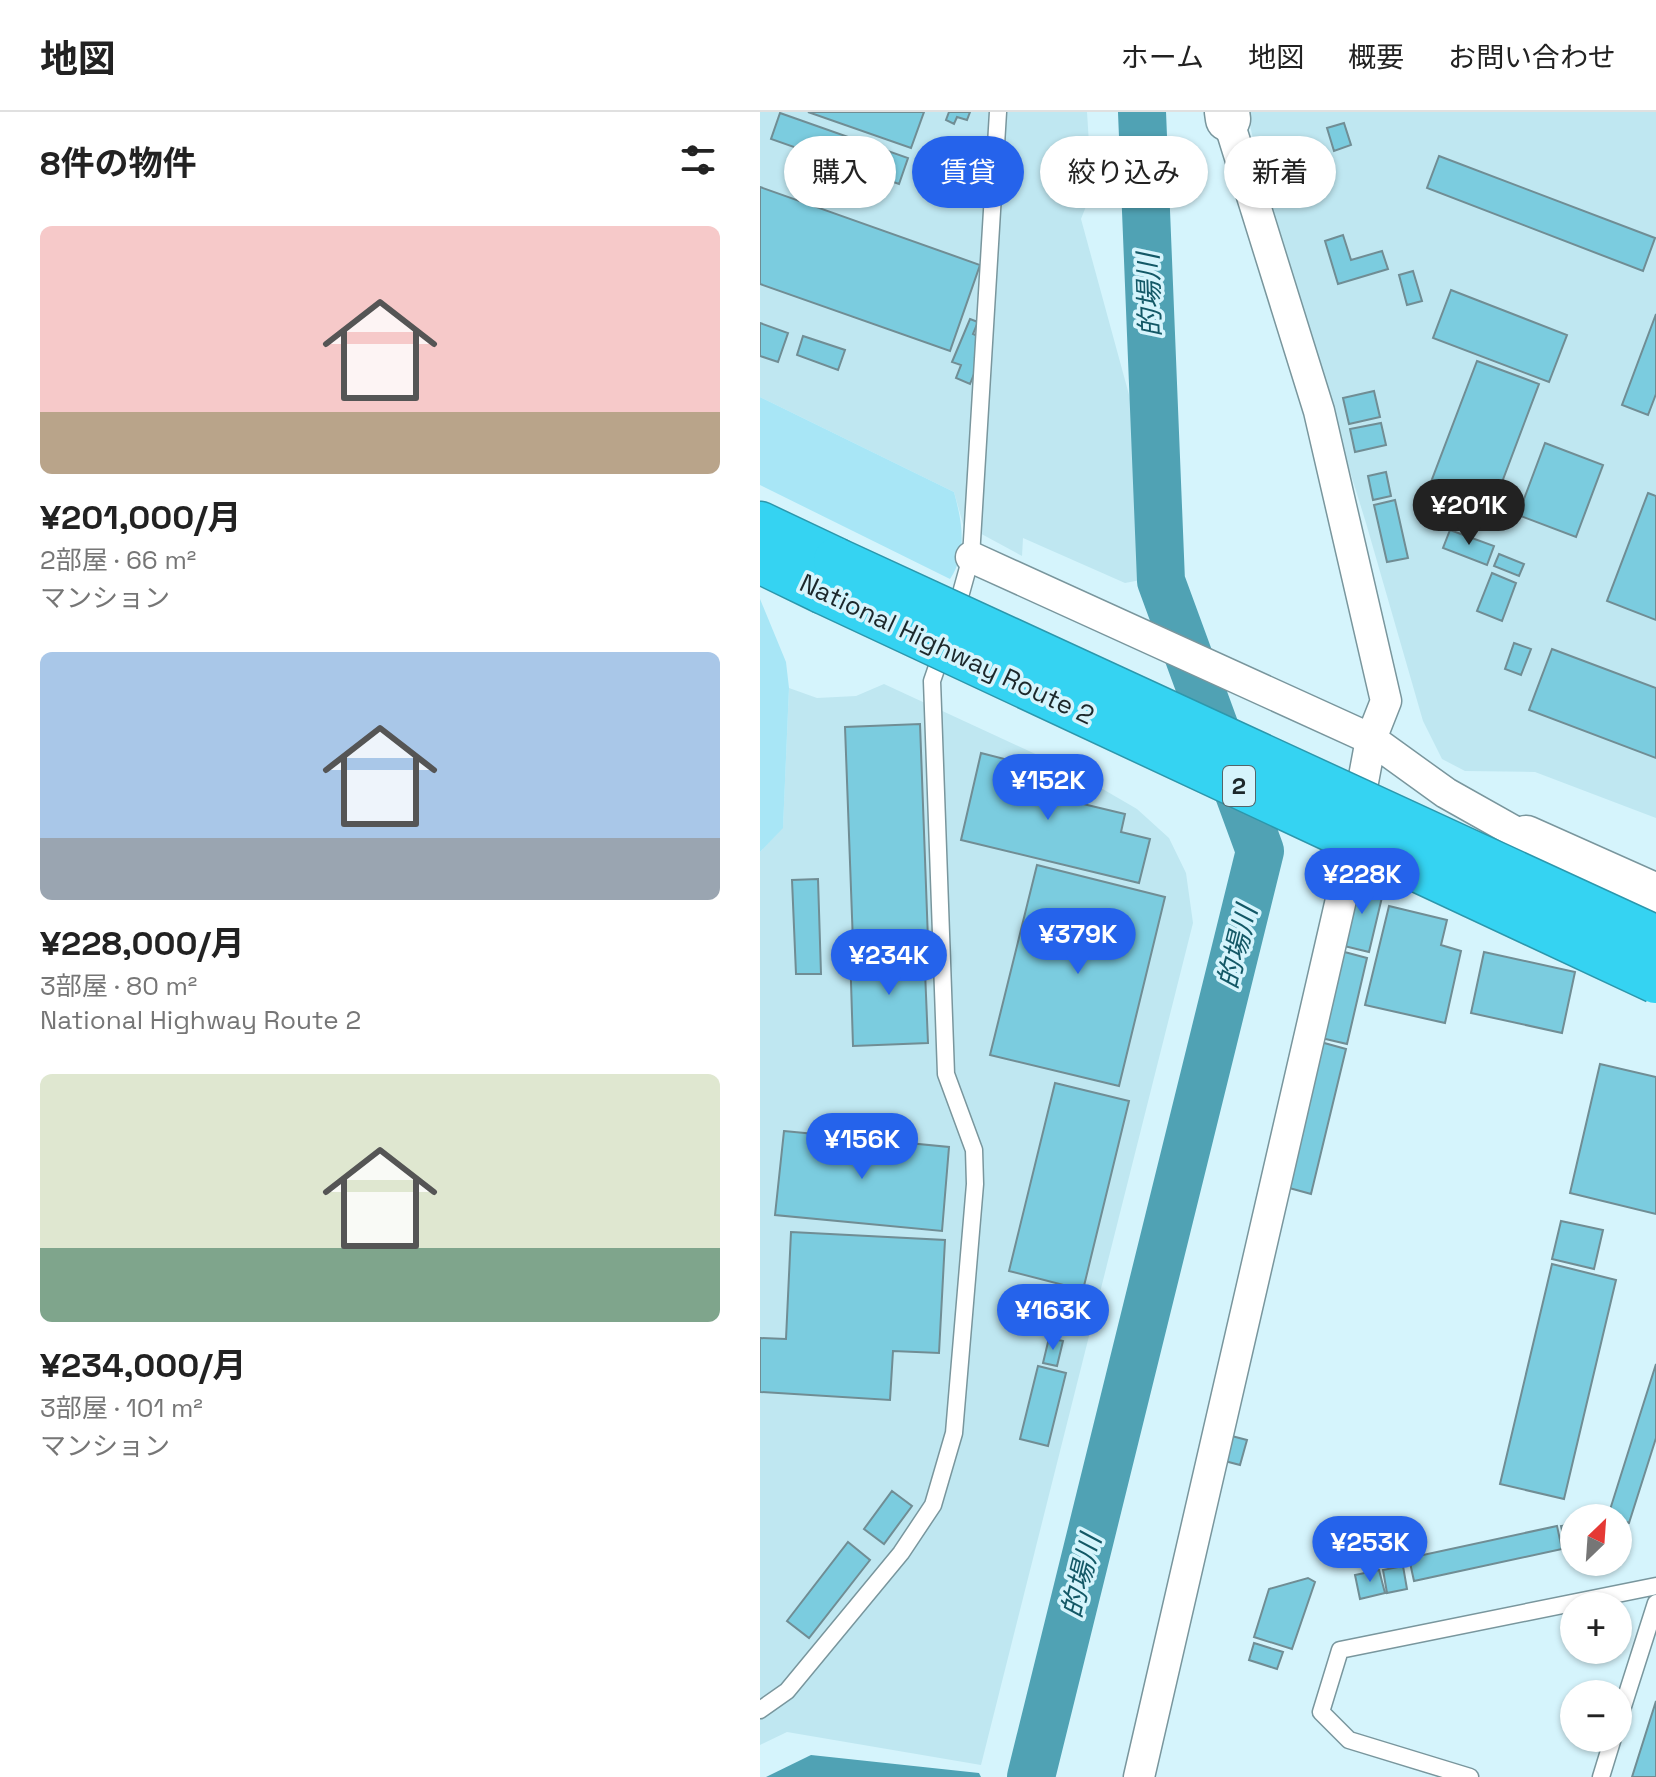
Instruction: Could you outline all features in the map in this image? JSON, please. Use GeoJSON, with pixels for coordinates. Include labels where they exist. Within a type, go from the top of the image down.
{"type":"FeatureCollection","features":[{"type":"Feature","properties":{"kind":"highway","name":"National Highway Route 2"},"geometry":{"type":"LineString","coordinates":[[760,524],[829,575],[1656,981]]}},
{"type":"Feature","properties":{"kind":"highway","name":"National Highway Route 2"},"geometry":{"type":"LineString","coordinates":[[760,561],[829,575],[1656,938]]}},
{"type":"Feature","properties":{"kind":"street"},"geometry":{"type":"LineString","coordinates":[[1139,1777],[1339,911],[1371,739],[1386,701],[1319,411],[1228,115]]}},
{"type":"Feature","properties":{"kind":"street"},"geometry":{"type":"LineString","coordinates":[[971,557],[1371,739],[1446,793],[1526,838],[1656,896]]}},
{"type":"Feature","properties":{"kind":"lane"},"geometry":{"type":"LineString","coordinates":[[760,1710],[787,1691],[901,1553],[933,1505],[954,1433],[975,1184],[974,1150],[946,1074],[932,681],[965,585],[971,557],[998,112]]}},
{"type":"Feature","properties":{"kind":"lane"},"geometry":{"type":"LineString","coordinates":[[1470,1777],[1349,1740],[1321,1712],[1340,1650],[1656,1586]]}},
{"type":"Feature","properties":{"kind":"lane"},"geometry":{"type":"LineString","coordinates":[[1631,1680],[1656,1603]]}},
{"type":"Feature","properties":{"kind":"lane"},"geometry":{"type":"LineString","coordinates":[[1601,1777],[1609,1752]]}},
{"type":"Feature","properties":{"kind":"shaded area"},"geometry":{"type":"Polygon","coordinates":[[[760,112],[1087,112],[1089,136],[1040,136],[1040,208],[1085,208],[1081,219],[1137,424],[1160,558],[1151,578],[1125,583],[1023,538],[1022,556],[963,524],[954,492],[760,397],[760,112]]]}},
{"type":"Feature","properties":{"kind":"shaded area"},"geometry":{"type":"Polygon","coordinates":[[[1247,112],[1656,112],[1656,818],[1535,772],[1465,771],[1442,759],[1423,721],[1366,523],[1269,208],[1336,208],[1336,136],[1252,136],[1247,112]]]}},
{"type":"Feature","properties":{"kind":"shaded area"},"geometry":{"type":"Polygon","coordinates":[[[760,397],[954,492],[962,537],[959,559],[950,579],[760,485],[760,397]]]}},
{"type":"Feature","properties":{"kind":"shaded area"},"geometry":{"type":"Polygon","coordinates":[[[760,599],[786,662],[789,688],[783,828],[760,852],[760,599]]]}},
{"type":"Feature","properties":{"kind":"shaded area"},"geometry":{"type":"Polygon","coordinates":[[[884,684],[1070,770],[1137,809],[1169,838],[1186,873],[1193,923],[981,1765],[787,1732],[760,1745],[760,852],[783,827],[789,688],[817,698],[856,696],[884,684]]]}},
{"type":"Feature","properties":{"kind":"shaded area"},"geometry":{"type":"Polygon","coordinates":[[[811,1755],[979,1773],[981,1777],[766,1777],[811,1755]]]}},
{"type":"Feature","properties":{"kind":"building"},"geometry":{"type":"Polygon","coordinates":[[[808,112],[924,112],[915,136],[912,136],[911,148],[896,143],[896,136],[877,136],[808,112]]]}},
{"type":"Feature","properties":{"kind":"building"},"geometry":{"type":"Polygon","coordinates":[[[949,112],[970,112],[967,120],[957,117],[954,124],[946,120],[949,112]]]}},
{"type":"Feature","properties":{"kind":"building"},"geometry":{"type":"Polygon","coordinates":[[[780,113],[845,136],[784,136],[784,144],[771,139],[780,113]]]}},
{"type":"Feature","properties":{"kind":"building"},"geometry":{"type":"Polygon","coordinates":[[[1344,123],[1351,145],[1336,150],[1336,136],[1329,136],[1327,128],[1344,123]]]}},
{"type":"Feature","properties":{"kind":"building"},"geometry":{"type":"Polygon","coordinates":[[[896,154],[908,158],[899,184],[896,183],[896,154]]]}},
{"type":"Feature","properties":{"kind":"building"},"geometry":{"type":"Polygon","coordinates":[[[1439,156],[1655,238],[1643,271],[1427,188],[1439,156]]]}},
{"type":"Feature","properties":{"kind":"building"},"geometry":{"type":"Polygon","coordinates":[[[760,187],[784,196],[784,208],[819,208],[980,265],[950,351],[760,284],[760,187]]]}},
{"type":"Feature","properties":{"kind":"building"},"geometry":{"type":"Polygon","coordinates":[[[1343,235],[1351,260],[1382,251],[1388,269],[1338,284],[1325,241],[1343,235]]]}},
{"type":"Feature","properties":{"kind":"building"},"geometry":{"type":"Polygon","coordinates":[[[1413,271],[1422,301],[1407,305],[1399,275],[1413,271]]]}},
{"type":"Feature","properties":{"kind":"building"},"geometry":{"type":"Polygon","coordinates":[[[1451,290],[1567,335],[1549,382],[1433,338],[1451,290]]]}},
{"type":"Feature","properties":{"kind":"building"},"geometry":{"type":"Polygon","coordinates":[[[1656,314],[1656,394],[1648,415],[1622,405],[1656,314]]]}},
{"type":"Feature","properties":{"kind":"building"},"geometry":{"type":"Polygon","coordinates":[[[970,319],[978,322],[973,334],[982,338],[975,357],[980,359],[970,384],[956,378],[961,365],[952,362],[970,319]]]}},
{"type":"Feature","properties":{"kind":"building"},"geometry":{"type":"Polygon","coordinates":[[[760,323],[788,333],[778,362],[760,356],[760,323]]]}},
{"type":"Feature","properties":{"kind":"building"},"geometry":{"type":"Polygon","coordinates":[[[803,336],[845,350],[838,370],[797,355],[803,336]]]}},
{"type":"Feature","properties":{"kind":"building"},"geometry":{"type":"Polygon","coordinates":[[[1477,361],[1539,384],[1493,506],[1431,482],[1477,361]]]}},
{"type":"Feature","properties":{"kind":"building"},"geometry":{"type":"Polygon","coordinates":[[[1374,391],[1380,417],[1349,424],[1343,398],[1374,391]]]}},
{"type":"Feature","properties":{"kind":"building"},"geometry":{"type":"Polygon","coordinates":[[[1381,423],[1386,445],[1355,452],[1350,429],[1381,423]]]}},
{"type":"Feature","properties":{"kind":"building"},"geometry":{"type":"Polygon","coordinates":[[[1545,443],[1603,465],[1576,537],[1518,515],[1545,443]]]}},
{"type":"Feature","properties":{"kind":"building"},"geometry":{"type":"Polygon","coordinates":[[[1386,472],[1391,496],[1373,500],[1368,476],[1386,472]]]}},
{"type":"Feature","properties":{"kind":"building"},"geometry":{"type":"Polygon","coordinates":[[[1648,493],[1656,496],[1656,620],[1607,601],[1648,493]]]}},
{"type":"Feature","properties":{"kind":"building"},"geometry":{"type":"Polygon","coordinates":[[[1395,500],[1408,558],[1387,562],[1374,505],[1395,500]]]}},
{"type":"Feature","properties":{"kind":"building"},"geometry":{"type":"Polygon","coordinates":[[[1450,530],[1494,546],[1487,565],[1443,548],[1450,530]]]}},
{"type":"Feature","properties":{"kind":"building"},"geometry":{"type":"Polygon","coordinates":[[[1499,554],[1524,564],[1519,576],[1494,566],[1499,554]]]}},
{"type":"Feature","properties":{"kind":"building"},"geometry":{"type":"Polygon","coordinates":[[[1492,573],[1516,583],[1502,621],[1477,611],[1492,573]]]}},
{"type":"Feature","properties":{"kind":"building"},"geometry":{"type":"Polygon","coordinates":[[[1514,643],[1531,649],[1521,675],[1505,669],[1514,643]]]}},
{"type":"Feature","properties":{"kind":"building"},"geometry":{"type":"Polygon","coordinates":[[[1552,649],[1656,688],[1656,758],[1529,710],[1552,649]]]}},
{"type":"Feature","properties":{"kind":"building"},"geometry":{"type":"Polygon","coordinates":[[[920,724],[928,940],[853,943],[845,727],[920,724]]]}},
{"type":"Feature","properties":{"kind":"building"},"geometry":{"type":"Polygon","coordinates":[[[981,753],[1039,768],[1036,779],[1082,790],[1079,803],[1125,814],[1121,832],[1150,839],[1139,883],[961,840],[981,753]]]}},
{"type":"Feature","properties":{"kind":"building"},"geometry":{"type":"Polygon","coordinates":[[[1037,865],[1165,897],[1119,1086],[990,1055],[1037,865]]]}},
{"type":"Feature","properties":{"kind":"building"},"geometry":{"type":"Polygon","coordinates":[[[1356,878],[1377,883],[1375,891],[1383,893],[1369,952],[1340,945],[1356,878]]]}},
{"type":"Feature","properties":{"kind":"building"},"geometry":{"type":"Polygon","coordinates":[[[818,879],[821,974],[796,974],[792,880],[818,879]]]}},
{"type":"Feature","properties":{"kind":"building"},"geometry":{"type":"Polygon","coordinates":[[[1389,906],[1447,920],[1441,945],[1461,951],[1445,1023],[1365,1005],[1389,906]]]}},
{"type":"Feature","properties":{"kind":"building"},"geometry":{"type":"Polygon","coordinates":[[[924,947],[928,1043],[853,1046],[850,950],[924,947]]]}},
{"type":"Feature","properties":{"kind":"building"},"geometry":{"type":"Polygon","coordinates":[[[1337,950],[1367,958],[1347,1044],[1317,1037],[1337,950]]]}},
{"type":"Feature","properties":{"kind":"building"},"geometry":{"type":"Polygon","coordinates":[[[1484,952],[1575,972],[1562,1033],[1471,1013],[1484,952]]]}},
{"type":"Feature","properties":{"kind":"building"},"geometry":{"type":"Polygon","coordinates":[[[1317,1041],[1346,1049],[1311,1194],[1282,1186],[1317,1041]]]}},
{"type":"Feature","properties":{"kind":"building"},"geometry":{"type":"Polygon","coordinates":[[[1600,1064],[1656,1077],[1656,1214],[1570,1193],[1600,1064]]]}},
{"type":"Feature","properties":{"kind":"building"},"geometry":{"type":"Polygon","coordinates":[[[1055,1083],[1129,1101],[1083,1290],[1009,1271],[1055,1083]]]}},
{"type":"Feature","properties":{"kind":"building"},"geometry":{"type":"Polygon","coordinates":[[[784,1131],[949,1147],[942,1231],[775,1215],[784,1131]]]}},
{"type":"Feature","properties":{"kind":"building"},"geometry":{"type":"Polygon","coordinates":[[[1561,1221],[1603,1230],[1594,1269],[1552,1259],[1561,1221]]]}},
{"type":"Feature","properties":{"kind":"building"},"geometry":{"type":"Polygon","coordinates":[[[791,1232],[945,1240],[939,1353],[893,1351],[890,1400],[760,1392],[760,1338],[786,1339],[791,1232]]]}},
{"type":"Feature","properties":{"kind":"building"},"geometry":{"type":"Polygon","coordinates":[[[1552,1264],[1616,1280],[1564,1499],[1500,1484],[1552,1264]]]}},
{"type":"Feature","properties":{"kind":"building"},"geometry":{"type":"Polygon","coordinates":[[[1049,1338],[1063,1341],[1057,1366],[1043,1363],[1049,1338]]]}},
{"type":"Feature","properties":{"kind":"building"},"geometry":{"type":"Polygon","coordinates":[[[1656,1364],[1656,1438],[1632,1514],[1632,1504],[1612,1504],[1656,1364]]]}},
{"type":"Feature","properties":{"kind":"building"},"geometry":{"type":"Polygon","coordinates":[[[1038,1366],[1066,1373],[1048,1446],[1020,1439],[1038,1366]]]}},
{"type":"Feature","properties":{"kind":"building"},"geometry":{"type":"Polygon","coordinates":[[[1224,1434],[1247,1440],[1240,1465],[1217,1459],[1224,1434]]]}},
{"type":"Feature","properties":{"kind":"building"},"geometry":{"type":"Polygon","coordinates":[[[892,1491],[912,1506],[884,1544],[864,1529],[892,1491]]]}},
{"type":"Feature","properties":{"kind":"building"},"geometry":{"type":"Polygon","coordinates":[[[1557,1526],[1560,1540],[1560,1549],[1414,1581],[1409,1558],[1557,1526]]]}},
{"type":"Feature","properties":{"kind":"building"},"geometry":{"type":"Polygon","coordinates":[[[848,1542],[870,1560],[809,1638],[787,1621],[848,1542]]]}},
{"type":"Feature","properties":{"kind":"building"},"geometry":{"type":"Polygon","coordinates":[[[1403,1566],[1407,1589],[1387,1593],[1383,1570],[1403,1566]]]}},
{"type":"Feature","properties":{"kind":"building"},"geometry":{"type":"Polygon","coordinates":[[[1379,1570],[1385,1593],[1360,1599],[1355,1575],[1379,1570]]]}},
{"type":"Feature","properties":{"kind":"building"},"geometry":{"type":"Polygon","coordinates":[[[1308,1578],[1315,1582],[1292,1649],[1254,1637],[1269,1589],[1308,1578]]]}},
{"type":"Feature","properties":{"kind":"building"},"geometry":{"type":"Polygon","coordinates":[[[1254,1643],[1283,1652],[1277,1669],[1249,1660],[1254,1643]]]}},
{"type":"Feature","properties":{"kind":"building"},"geometry":{"type":"Polygon","coordinates":[[[1656,1701],[1656,1777],[1632,1777],[1656,1701]]]}},
{"type":"Feature","properties":{"kind":"waterway","name":"的場川"},"geometry":{"type":"LineString","coordinates":[[1031,1777],[1260,851],[1161,581],[1142,112]]}}]}
